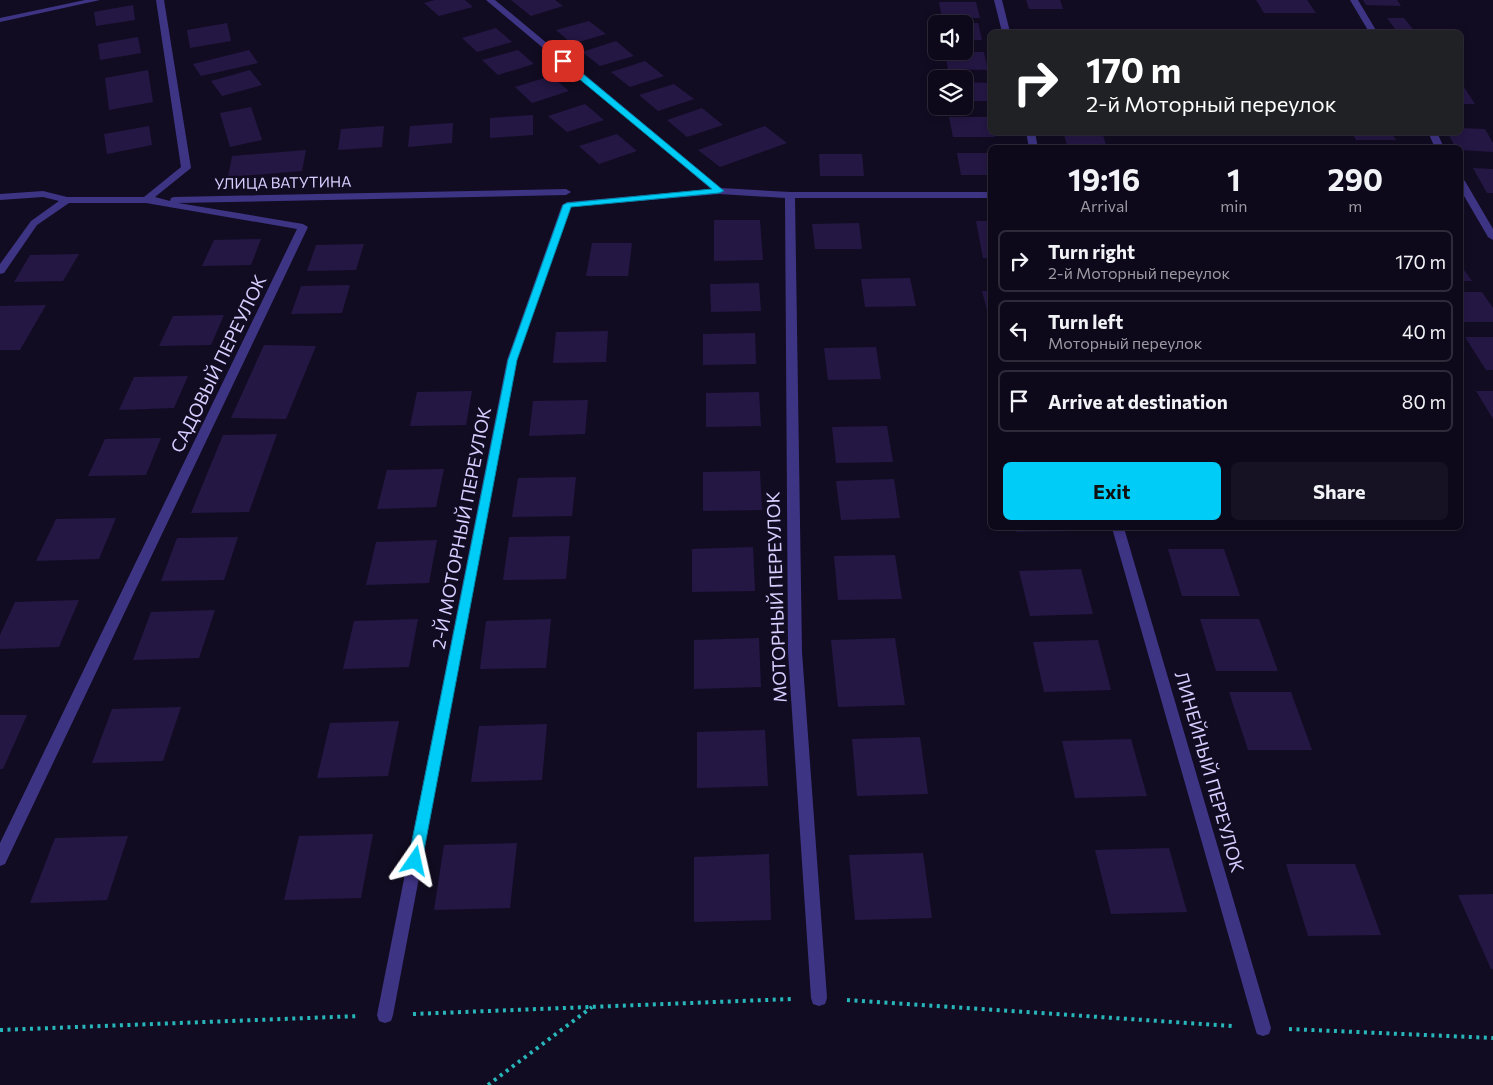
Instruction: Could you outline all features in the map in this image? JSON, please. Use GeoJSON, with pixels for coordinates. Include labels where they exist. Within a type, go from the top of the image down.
{"type":"FeatureCollection","features":[{"type":"Feature","properties":{"kind":"street"},"geometry":{"type":"LineString","coordinates":[[0,20],[96,0]]}},
{"type":"Feature","properties":{"kind":"street"},"geometry":{"type":"LineString","coordinates":[[146,200],[186,168],[160,0]]}},
{"type":"Feature","properties":{"kind":"street"},"geometry":{"type":"LineString","coordinates":[[490,0],[719,191],[790,194],[988,195]]}},
{"type":"Feature","properties":{"kind":"street"},"geometry":{"type":"LineString","coordinates":[[998,0],[1006,30]]}},
{"type":"Feature","properties":{"kind":"street"},"geometry":{"type":"LineString","coordinates":[[1354,0],[1372,30]]}},
{"type":"Feature","properties":{"kind":"street"},"geometry":{"type":"LineString","coordinates":[[1463,186],[1493,237]]}},
{"type":"Feature","properties":{"kind":"street","name":"2-Й МОТОРНЫЙ ПЕРЕУЛОК"},"geometry":{"type":"LineString","coordinates":[[385,1015],[512,360],[567,205],[719,191]]}},
{"type":"Feature","properties":{"kind":"street","name":"УЛИЦА ВАТУТИНА"},"geometry":{"type":"LineString","coordinates":[[0,197],[42,194],[68,200],[146,200],[566,192]]}},
{"type":"Feature","properties":{"kind":"street","name":"МОТОРНЫЙ ПЕРЕУЛОК"},"geometry":{"type":"LineString","coordinates":[[790,194],[795,652],[819,998]]}},
{"type":"Feature","properties":{"kind":"street"},"geometry":{"type":"LineString","coordinates":[[0,271],[34,223],[68,200]]}},
{"type":"Feature","properties":{"kind":"street","name":"САДОВЫЙ ПЕРЕУЛОК"},"geometry":{"type":"LineString","coordinates":[[0,859],[303,227],[146,200]]}},
{"type":"Feature","properties":{"kind":"street","name":"ЛИНЕЙНЫЙ ПЕРЕУЛОК"},"geometry":{"type":"LineString","coordinates":[[1119,530],[1263,1028]]}},
{"type":"Feature","properties":{"kind":"path"},"geometry":{"type":"LineString","coordinates":[[0,1030],[819,998],[1263,1028],[1493,1038]]}},
{"type":"Feature","properties":{"kind":"path"},"geometry":{"type":"LineString","coordinates":[[488,1085],[592,1007]]}},
{"type":"Feature","properties":{"kind":"building"},"geometry":{"type":"Polygon","coordinates":[[[435,0],[465,0],[473,7],[439,16],[424,3],[435,0]]]}},
{"type":"Feature","properties":{"kind":"building"},"geometry":{"type":"Polygon","coordinates":[[[511,0],[555,0],[563,6],[531,16],[511,0]]]}},
{"type":"Feature","properties":{"kind":"building"},"geometry":{"type":"Polygon","coordinates":[[[1026,0],[1060,0],[1063,9],[1029,9],[1026,0]]]}},
{"type":"Feature","properties":{"kind":"building"},"geometry":{"type":"Polygon","coordinates":[[[1256,0],[1307,0],[1316,13],[1264,13],[1256,0]]]}},
{"type":"Feature","properties":{"kind":"building"},"geometry":{"type":"Polygon","coordinates":[[[1363,0],[1397,0],[1401,6],[1366,5],[1363,0]]]}},
{"type":"Feature","properties":{"kind":"building"},"geometry":{"type":"Polygon","coordinates":[[[939,2],[976,2],[980,18],[973,18],[973,15],[941,15],[939,2]]]}},
{"type":"Feature","properties":{"kind":"building"},"geometry":{"type":"Polygon","coordinates":[[[133,5],[135,20],[96,26],[94,12],[133,5]]]}},
{"type":"Feature","properties":{"kind":"building"},"geometry":{"type":"Polygon","coordinates":[[[1387,18],[1404,18],[1413,29],[1395,29],[1387,18]]]}},
{"type":"Feature","properties":{"kind":"building"},"geometry":{"type":"Polygon","coordinates":[[[589,21],[606,34],[572,44],[556,30],[589,21]]]}},
{"type":"Feature","properties":{"kind":"building"},"geometry":{"type":"Polygon","coordinates":[[[227,23],[231,41],[190,48],[187,30],[227,23]]]}},
{"type":"Feature","properties":{"kind":"building"},"geometry":{"type":"Polygon","coordinates":[[[973,23],[978,23],[982,40],[973,40],[973,23]]]}},
{"type":"Feature","properties":{"kind":"building"},"geometry":{"type":"Polygon","coordinates":[[[496,28],[512,42],[477,52],[462,38],[496,28]]]}},
{"type":"Feature","properties":{"kind":"building"},"geometry":{"type":"Polygon","coordinates":[[[138,37],[141,53],[100,60],[98,44],[138,37]]]}},
{"type":"Feature","properties":{"kind":"building"},"geometry":{"type":"Polygon","coordinates":[[[616,41],[634,56],[600,66],[582,52],[616,41]]]}},
{"type":"Feature","properties":{"kind":"building"},"geometry":{"type":"Polygon","coordinates":[[[249,50],[258,63],[201,76],[193,64],[249,50]]]}},
{"type":"Feature","properties":{"kind":"building"},"geometry":{"type":"Polygon","coordinates":[[[518,50],[534,64],[498,75],[482,60],[518,50]]]}},
{"type":"Feature","properties":{"kind":"building"},"geometry":{"type":"Polygon","coordinates":[[[973,52],[984,52],[988,70],[948,69],[946,60],[973,60],[973,52]]]}},
{"type":"Feature","properties":{"kind":"building"},"geometry":{"type":"Polygon","coordinates":[[[645,61],[664,76],[630,87],[611,72],[645,61]]]}},
{"type":"Feature","properties":{"kind":"building"},"geometry":{"type":"Polygon","coordinates":[[[148,70],[153,102],[109,110],[105,78],[148,70]]]}},
{"type":"Feature","properties":{"kind":"building"},"geometry":{"type":"Polygon","coordinates":[[[250,70],[262,85],[222,96],[211,81],[250,70]]]}},
{"type":"Feature","properties":{"kind":"building"},"geometry":{"type":"Polygon","coordinates":[[[551,76],[569,91],[532,103],[515,87],[551,76]]]}},
{"type":"Feature","properties":{"kind":"building"},"geometry":{"type":"Polygon","coordinates":[[[973,82],[988,83],[988,101],[973,101],[973,82]]]}},
{"type":"Feature","properties":{"kind":"building"},"geometry":{"type":"Polygon","coordinates":[[[674,84],[694,99],[658,111],[639,95],[674,84]]]}},
{"type":"Feature","properties":{"kind":"building"},"geometry":{"type":"Polygon","coordinates":[[[1463,86],[1475,104],[1463,104],[1463,86]]]}},
{"type":"Feature","properties":{"kind":"building"},"geometry":{"type":"Polygon","coordinates":[[[585,104],[604,120],[567,132],[548,116],[585,104]]]}},
{"type":"Feature","properties":{"kind":"building"},"geometry":{"type":"Polygon","coordinates":[[[251,107],[262,140],[230,147],[220,113],[251,107]]]}},
{"type":"Feature","properties":{"kind":"building"},"geometry":{"type":"Polygon","coordinates":[[[702,108],[723,125],[687,137],[667,120],[702,108]]]}},
{"type":"Feature","properties":{"kind":"building"},"geometry":{"type":"Polygon","coordinates":[[[533,115],[533,135],[490,138],[490,118],[533,115]]]}},
{"type":"Feature","properties":{"kind":"building"},"geometry":{"type":"Polygon","coordinates":[[[949,117],[988,117],[988,135],[995,135],[995,137],[953,137],[949,117]]]}},
{"type":"Feature","properties":{"kind":"building"},"geometry":{"type":"Polygon","coordinates":[[[453,123],[452,143],[408,147],[410,126],[453,123]]]}},
{"type":"Feature","properties":{"kind":"building"},"geometry":{"type":"Polygon","coordinates":[[[149,126],[152,145],[107,154],[104,134],[149,126]]]}},
{"type":"Feature","properties":{"kind":"building"},"geometry":{"type":"Polygon","coordinates":[[[384,126],[382,147],[338,150],[341,129],[384,126]]]}},
{"type":"Feature","properties":{"kind":"building"},"geometry":{"type":"Polygon","coordinates":[[[765,126],[787,143],[720,167],[698,150],[765,126]]]}},
{"type":"Feature","properties":{"kind":"building"},"geometry":{"type":"Polygon","coordinates":[[[1463,128],[1485,129],[1493,143],[1493,152],[1463,150],[1463,145],[1454,145],[1449,135],[1463,135],[1463,128]]]}},
{"type":"Feature","properties":{"kind":"building"},"geometry":{"type":"Polygon","coordinates":[[[617,134],[637,151],[599,164],[579,146],[617,134]]]}},
{"type":"Feature","properties":{"kind":"building"},"geometry":{"type":"Polygon","coordinates":[[[1064,135],[1103,135],[1106,145],[1067,145],[1064,135]]]}},
{"type":"Feature","properties":{"kind":"building"},"geometry":{"type":"Polygon","coordinates":[[[1354,135],[1393,135],[1396,140],[1356,140],[1354,135]]]}},
{"type":"Feature","properties":{"kind":"building"},"geometry":{"type":"Polygon","coordinates":[[[306,150],[302,171],[228,177],[232,156],[306,150]]]}},
{"type":"Feature","properties":{"kind":"building"},"geometry":{"type":"Polygon","coordinates":[[[957,153],[988,153],[988,175],[961,175],[957,153]]]}},
{"type":"Feature","properties":{"kind":"building"},"geometry":{"type":"Polygon","coordinates":[[[819,154],[862,154],[864,176],[820,176],[819,154]]]}},
{"type":"Feature","properties":{"kind":"building"},"geometry":{"type":"Polygon","coordinates":[[[1473,168],[1493,169],[1493,193],[1487,193],[1473,168]]]}},
{"type":"Feature","properties":{"kind":"building"},"geometry":{"type":"Polygon","coordinates":[[[714,220],[760,220],[763,260],[714,261],[714,220]]]}},
{"type":"Feature","properties":{"kind":"building"},"geometry":{"type":"Polygon","coordinates":[[[976,221],[988,221],[988,258],[983,258],[976,221]]]}},
{"type":"Feature","properties":{"kind":"building"},"geometry":{"type":"Polygon","coordinates":[[[859,223],[862,249],[815,249],[812,224],[859,223]]]}},
{"type":"Feature","properties":{"kind":"building"},"geometry":{"type":"Polygon","coordinates":[[[261,239],[251,265],[202,266],[214,240],[261,239]]]}},
{"type":"Feature","properties":{"kind":"building"},"geometry":{"type":"Polygon","coordinates":[[[592,243],[632,243],[628,276],[586,276],[592,243]]]}},
{"type":"Feature","properties":{"kind":"building"},"geometry":{"type":"Polygon","coordinates":[[[364,244],[356,270],[307,271],[316,245],[364,244]]]}},
{"type":"Feature","properties":{"kind":"building"},"geometry":{"type":"Polygon","coordinates":[[[79,254],[63,281],[14,282],[30,255],[79,254]]]}},
{"type":"Feature","properties":{"kind":"building"},"geometry":{"type":"Polygon","coordinates":[[[1463,268],[1472,281],[1463,281],[1463,268]]]}},
{"type":"Feature","properties":{"kind":"building"},"geometry":{"type":"Polygon","coordinates":[[[910,278],[916,306],[865,307],[861,279],[910,278]]]}},
{"type":"Feature","properties":{"kind":"building"},"geometry":{"type":"Polygon","coordinates":[[[759,283],[761,311],[711,312],[710,284],[759,283]]]}},
{"type":"Feature","properties":{"kind":"building"},"geometry":{"type":"Polygon","coordinates":[[[350,285],[342,313],[291,314],[301,286],[350,285]]]}},
{"type":"Feature","properties":{"kind":"building"},"geometry":{"type":"Polygon","coordinates":[[[982,291],[988,291],[988,314],[982,291]]]}},
{"type":"Feature","properties":{"kind":"building"},"geometry":{"type":"Polygon","coordinates":[[[1463,292],[1482,292],[1493,308],[1493,322],[1463,322],[1463,292]]]}},
{"type":"Feature","properties":{"kind":"building"},"geometry":{"type":"Polygon","coordinates":[[[46,305],[20,350],[0,350],[0,306],[46,305]]]}},
{"type":"Feature","properties":{"kind":"building"},"geometry":{"type":"Polygon","coordinates":[[[224,315],[211,345],[159,346],[173,316],[224,315]]]}},
{"type":"Feature","properties":{"kind":"building"},"geometry":{"type":"Polygon","coordinates":[[[608,331],[606,362],[553,363],[556,332],[608,331]]]}},
{"type":"Feature","properties":{"kind":"building"},"geometry":{"type":"Polygon","coordinates":[[[755,333],[756,364],[703,365],[703,334],[755,333]]]}},
{"type":"Feature","properties":{"kind":"building"},"geometry":{"type":"Polygon","coordinates":[[[1465,337],[1493,337],[1493,370],[1486,370],[1465,337]]]}},
{"type":"Feature","properties":{"kind":"building"},"geometry":{"type":"Polygon","coordinates":[[[264,345],[316,346],[286,419],[231,418],[264,345]]]}},
{"type":"Feature","properties":{"kind":"building"},"geometry":{"type":"Polygon","coordinates":[[[876,347],[881,379],[828,380],[824,348],[876,347]]]}},
{"type":"Feature","properties":{"kind":"building"},"geometry":{"type":"Polygon","coordinates":[[[188,376],[174,408],[119,410],[134,377],[188,376]]]}},
{"type":"Feature","properties":{"kind":"building"},"geometry":{"type":"Polygon","coordinates":[[[472,391],[466,425],[410,426],[417,392],[472,391]]]}},
{"type":"Feature","properties":{"kind":"building"},"geometry":{"type":"Polygon","coordinates":[[[1476,391],[1493,391],[1493,419],[1476,391]]]}},
{"type":"Feature","properties":{"kind":"building"},"geometry":{"type":"Polygon","coordinates":[[[759,392],[761,426],[706,427],[706,393],[759,392]]]}},
{"type":"Feature","properties":{"kind":"building"},"geometry":{"type":"Polygon","coordinates":[[[588,400],[585,434],[529,436],[533,401],[588,400]]]}},
{"type":"Feature","properties":{"kind":"building"},"geometry":{"type":"Polygon","coordinates":[[[887,426],[893,462],[836,463],[832,427],[887,426]]]}},
{"type":"Feature","properties":{"kind":"building"},"geometry":{"type":"Polygon","coordinates":[[[277,434],[249,512],[191,513],[223,435],[277,434]]]}},
{"type":"Feature","properties":{"kind":"building"},"geometry":{"type":"Polygon","coordinates":[[[161,438],[146,475],[88,476],[105,439],[161,438]]]}},
{"type":"Feature","properties":{"kind":"building"},"geometry":{"type":"Polygon","coordinates":[[[444,469],[436,507],[377,509],[387,470],[444,469]]]}},
{"type":"Feature","properties":{"kind":"building"},"geometry":{"type":"Polygon","coordinates":[[[760,471],[762,510],[703,511],[703,472],[760,471]]]}},
{"type":"Feature","properties":{"kind":"building"},"geometry":{"type":"Polygon","coordinates":[[[576,477],[572,516],[512,517],[518,478],[576,477]]]}},
{"type":"Feature","properties":{"kind":"building"},"geometry":{"type":"Polygon","coordinates":[[[894,479],[900,518],[841,520],[836,481],[894,479]]]}},
{"type":"Feature","properties":{"kind":"building"},"geometry":{"type":"Polygon","coordinates":[[[116,518],[99,559],[36,561],[56,519],[116,518]]]}},
{"type":"Feature","properties":{"kind":"building"},"geometry":{"type":"Polygon","coordinates":[[[1016,530],[1075,531],[1016,532],[1016,530]]]}},
{"type":"Feature","properties":{"kind":"building"},"geometry":{"type":"Polygon","coordinates":[[[570,536],[566,579],[503,580],[509,537],[570,536]]]}},
{"type":"Feature","properties":{"kind":"building"},"geometry":{"type":"Polygon","coordinates":[[[238,537],[224,580],[161,581],[177,538],[238,537]]]}},
{"type":"Feature","properties":{"kind":"building"},"geometry":{"type":"Polygon","coordinates":[[[437,540],[429,583],[366,585],[376,542],[437,540]]]}},
{"type":"Feature","properties":{"kind":"building"},"geometry":{"type":"Polygon","coordinates":[[[753,547],[755,591],[692,592],[692,549],[753,547]]]}},
{"type":"Feature","properties":{"kind":"building"},"geometry":{"type":"Polygon","coordinates":[[[1168,549],[1224,549],[1240,596],[1182,596],[1168,549]]]}},
{"type":"Feature","properties":{"kind":"building"},"geometry":{"type":"Polygon","coordinates":[[[895,555],[902,599],[838,600],[834,556],[895,555]]]}},
{"type":"Feature","properties":{"kind":"building"},"geometry":{"type":"Polygon","coordinates":[[[1081,569],[1093,614],[1030,616],[1019,571],[1081,569]]]}},
{"type":"Feature","properties":{"kind":"building"},"geometry":{"type":"Polygon","coordinates":[[[79,600],[59,647],[0,649],[0,635],[15,602],[79,600]]]}},
{"type":"Feature","properties":{"kind":"building"},"geometry":{"type":"Polygon","coordinates":[[[215,610],[199,658],[133,660],[151,612],[215,610]]]}},
{"type":"Feature","properties":{"kind":"building"},"geometry":{"type":"Polygon","coordinates":[[[418,619],[409,667],[343,669],[354,621],[418,619]]]}},
{"type":"Feature","properties":{"kind":"building"},"geometry":{"type":"Polygon","coordinates":[[[551,619],[546,668],[480,669],[486,621],[551,619]]]}},
{"type":"Feature","properties":{"kind":"building"},"geometry":{"type":"Polygon","coordinates":[[[1200,619],[1259,619],[1278,671],[1216,671],[1200,619]]]}},
{"type":"Feature","properties":{"kind":"building"},"geometry":{"type":"Polygon","coordinates":[[[759,638],[761,687],[694,689],[694,640],[759,638]]]}},
{"type":"Feature","properties":{"kind":"building"},"geometry":{"type":"Polygon","coordinates":[[[895,638],[905,705],[838,707],[831,640],[895,638]]]}},
{"type":"Feature","properties":{"kind":"building"},"geometry":{"type":"Polygon","coordinates":[[[1098,640],[1111,690],[1044,692],[1033,642],[1098,640]]]}},
{"type":"Feature","properties":{"kind":"building"},"geometry":{"type":"Polygon","coordinates":[[[1229,692],[1291,692],[1312,750],[1248,750],[1229,692]]]}},
{"type":"Feature","properties":{"kind":"building"},"geometry":{"type":"Polygon","coordinates":[[[181,707],[163,761],[92,763],[112,709],[181,707]]]}},
{"type":"Feature","properties":{"kind":"building"},"geometry":{"type":"Polygon","coordinates":[[[0,715],[27,715],[3,769],[0,769],[0,715]]]}},
{"type":"Feature","properties":{"kind":"building"},"geometry":{"type":"Polygon","coordinates":[[[399,721],[388,776],[317,778],[330,723],[399,721]]]}},
{"type":"Feature","properties":{"kind":"building"},"geometry":{"type":"Polygon","coordinates":[[[547,724],[542,780],[471,782],[479,726],[547,724]]]}},
{"type":"Feature","properties":{"kind":"building"},"geometry":{"type":"Polygon","coordinates":[[[765,730],[768,786],[697,788],[697,732],[765,730]]]}},
{"type":"Feature","properties":{"kind":"building"},"geometry":{"type":"Polygon","coordinates":[[[920,737],[928,794],[857,796],[852,739],[920,737]]]}},
{"type":"Feature","properties":{"kind":"building"},"geometry":{"type":"Polygon","coordinates":[[[1131,739],[1147,796],[1075,798],[1062,741],[1131,739]]]}},
{"type":"Feature","properties":{"kind":"building"},"geometry":{"type":"Polygon","coordinates":[[[373,834],[361,898],[284,900],[299,836],[373,834]]]}},
{"type":"Feature","properties":{"kind":"building"},"geometry":{"type":"Polygon","coordinates":[[[128,836],[107,900],[30,903],[55,838],[128,836]]]}},
{"type":"Feature","properties":{"kind":"building"},"geometry":{"type":"Polygon","coordinates":[[[517,843],[510,908],[434,910],[444,845],[517,843]]]}},
{"type":"Feature","properties":{"kind":"building"},"geometry":{"type":"Polygon","coordinates":[[[1169,848],[1187,912],[1111,914],[1095,850],[1169,848]]]}},
{"type":"Feature","properties":{"kind":"building"},"geometry":{"type":"Polygon","coordinates":[[[923,853],[932,918],[855,920],[849,855],[923,853]]]}},
{"type":"Feature","properties":{"kind":"building"},"geometry":{"type":"Polygon","coordinates":[[[769,854],[771,920],[694,922],[694,857],[769,854]]]}},
{"type":"Feature","properties":{"kind":"building"},"geometry":{"type":"Polygon","coordinates":[[[1286,864],[1355,864],[1381,935],[1308,936],[1286,864]]]}},
{"type":"Feature","properties":{"kind":"building"},"geometry":{"type":"Polygon","coordinates":[[[1493,894],[1493,969],[1491,969],[1458,895],[1493,894]]]}},
{"type":"Feature","properties":{"kind":"route"},"geometry":{"type":"LineString","coordinates":[[415,861],[512,360],[567,205],[719,191],[563,61]]}}]}
